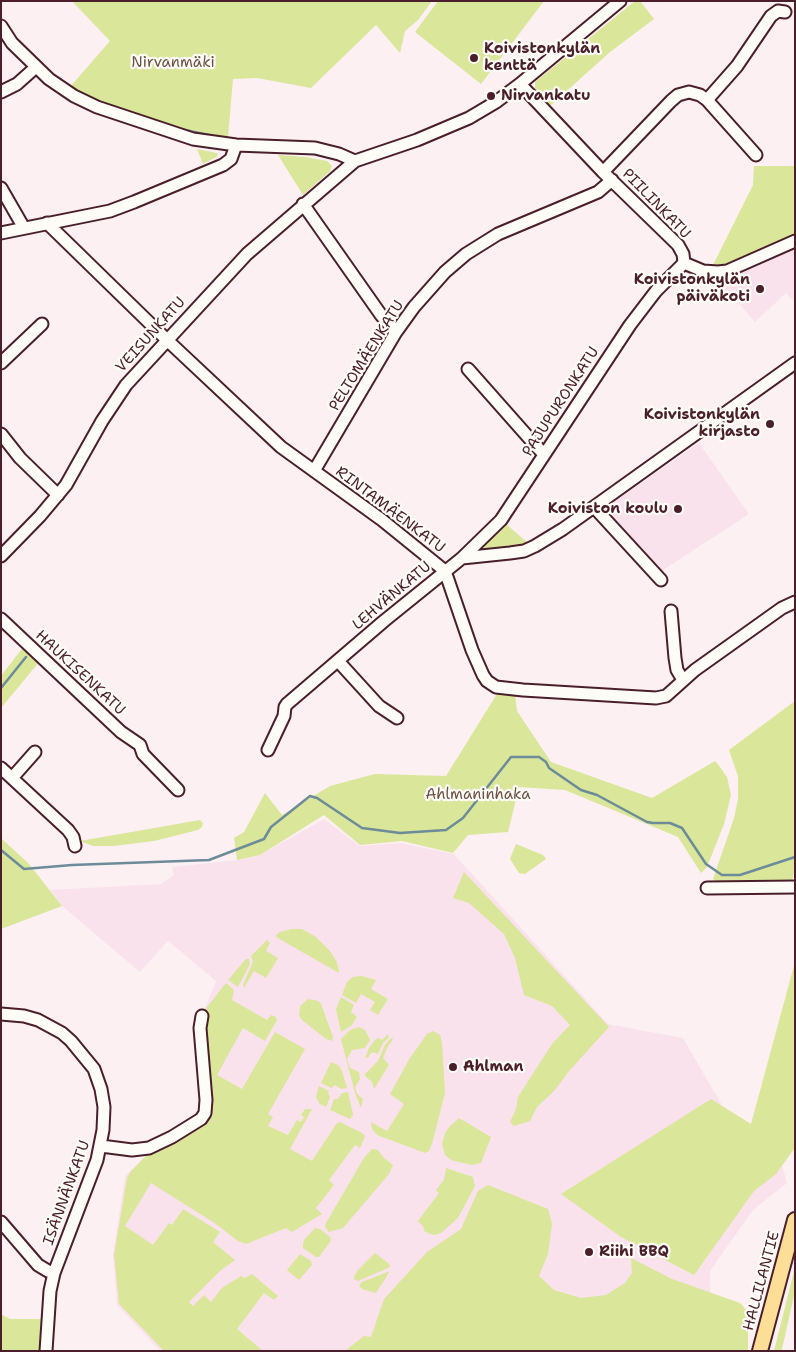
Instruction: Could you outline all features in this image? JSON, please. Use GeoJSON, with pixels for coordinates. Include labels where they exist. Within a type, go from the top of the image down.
{"type":"FeatureCollection","features":[{"type":"Feature","properties":{"kind":"main road","name":"HALLILANTIE"},"geometry":{"type":"LineString","coordinates":[[760,1351],[795,1220]]}},
{"type":"Feature","properties":{"kind":"street"},"geometry":{"type":"LineString","coordinates":[[1,26],[12,42],[36,67],[66,91],[97,107],[180,135],[208,142],[315,148],[339,154],[354,161],[422,138],[469,118],[496,102],[620,1]]}},
{"type":"Feature","properties":{"kind":"street"},"geometry":{"type":"LineString","coordinates":[[707,100],[737,66],[771,16],[778,11],[785,12]]}},
{"type":"Feature","properties":{"kind":"street"},"geometry":{"type":"LineString","coordinates":[[1,92],[16,84],[36,67]]}},
{"type":"Feature","properties":{"kind":"street","name":"PIILINKATU"},"geometry":{"type":"LineString","coordinates":[[520,84],[603,172],[678,245],[683,254],[684,263],[703,271],[726,271],[795,241]]}},
{"type":"Feature","properties":{"kind":"street"},"geometry":{"type":"LineString","coordinates":[[603,172],[678,95],[689,92],[700,95],[707,100],[756,155]]}},
{"type":"Feature","properties":{"kind":"street"},"geometry":{"type":"LineString","coordinates":[[1,233],[110,211],[223,165],[231,159],[236,145]]}},
{"type":"Feature","properties":{"kind":"street","name":"VEISUNKATU"},"geometry":{"type":"LineString","coordinates":[[1,556],[58,496],[126,385],[232,268],[354,161]]}},
{"type":"Feature","properties":{"kind":"street","name":"PELTOMÄENKATU"},"geometry":{"type":"LineString","coordinates":[[314,471],[396,332],[435,283],[466,254],[498,234],[598,192],[612,180]]}},
{"type":"Feature","properties":{"kind":"street"},"geometry":{"type":"LineString","coordinates":[[1,188],[24,228]]}},
{"type":"Feature","properties":{"kind":"street"},"geometry":{"type":"LineString","coordinates":[[303,204],[381,315],[396,332]]}},
{"type":"Feature","properties":{"kind":"street","name":"RINTAMÄENKATU"},"geometry":{"type":"LineString","coordinates":[[47,223],[167,340],[281,447],[382,520],[445,571],[472,650],[483,675],[496,686],[523,690],[656,698],[666,696],[683,680],[755,627],[795,602]]}},
{"type":"Feature","properties":{"kind":"street","name":"PAJUPURONKATU"},"geometry":{"type":"LineString","coordinates":[[462,558],[501,520],[630,325],[656,292],[684,263]]}},
{"type":"Feature","properties":{"kind":"street"},"geometry":{"type":"LineString","coordinates":[[1,362],[42,324]]}},
{"type":"Feature","properties":{"kind":"street"},"geometry":{"type":"LineString","coordinates":[[462,558],[524,550],[535,546],[563,529],[794,367]]}},
{"type":"Feature","properties":{"kind":"street"},"geometry":{"type":"LineString","coordinates":[[468,369],[544,454]]}},
{"type":"Feature","properties":{"kind":"street"},"geometry":{"type":"LineString","coordinates":[[1,434],[20,458],[58,496]]}},
{"type":"Feature","properties":{"kind":"street"},"geometry":{"type":"LineString","coordinates":[[594,507],[661,580]]}},
{"type":"Feature","properties":{"kind":"street","name":"LEHVÄNKATU"},"geometry":{"type":"LineString","coordinates":[[268,750],[284,716],[285,707],[462,558]]}},
{"type":"Feature","properties":{"kind":"street"},"geometry":{"type":"LineString","coordinates":[[671,611],[674,658],[677,670],[683,680]]}},
{"type":"Feature","properties":{"kind":"street","name":"HAUKISENKATU"},"geometry":{"type":"LineString","coordinates":[[1,619],[121,732],[140,745],[143,754],[178,790]]}},
{"type":"Feature","properties":{"kind":"street"},"geometry":{"type":"LineString","coordinates":[[338,661],[379,706],[397,718]]}},
{"type":"Feature","properties":{"kind":"street"},"geometry":{"type":"LineString","coordinates":[[12,778],[35,752]]}},
{"type":"Feature","properties":{"kind":"street"},"geometry":{"type":"LineString","coordinates":[[1,768],[68,830],[73,836],[75,846]]}},
{"type":"Feature","properties":{"kind":"street"},"geometry":{"type":"LineString","coordinates":[[707,888],[795,887]]}},
{"type":"Feature","properties":{"kind":"street","name":"ISÄNNÄNKATU"},"geometry":{"type":"LineString","coordinates":[[1,1014],[24,1016],[50,1025],[72,1041],[94,1070],[101,1088],[104,1107],[101,1146],[54,1273],[50,1291],[46,1351]]}},
{"type":"Feature","properties":{"kind":"street"},"geometry":{"type":"LineString","coordinates":[[101,1146],[132,1150],[149,1148],[172,1137],[201,1119],[206,1109],[200,1036],[202,1016]]}},
{"type":"Feature","properties":{"kind":"street"},"geometry":{"type":"LineString","coordinates":[[1,1222],[38,1265],[54,1273]]}},
{"type":"Feature","properties":{"kind":"shaded area","name":"Koivistonkylän päiväkoti"},"geometry":{"type":"Polygon","coordinates":[[[795,248],[795,302],[786,293],[755,322],[723,285],[723,279],[795,248]]]}},
{"type":"Feature","properties":{"kind":"shaded area","name":"Koiviston koulu"},"geometry":{"type":"Polygon","coordinates":[[[699,443],[749,514],[660,572],[611,515],[611,504],[699,443]]]}},
{"type":"Feature","properties":{"kind":"shaded area","name":"Ahlman"},"geometry":{"type":"Polygon","coordinates":[[[324,819],[360,846],[401,843],[454,854],[608,1024],[683,1038],[741,1138],[771,1126],[787,1183],[753,1210],[710,1271],[711,1351],[160,1351],[117,1305],[113,1255],[125,1176],[146,1156],[205,1122],[199,1023],[216,981],[168,941],[140,972],[62,906],[50,890],[161,884],[174,875],[172,867],[237,860],[260,855],[324,819]]]}},
{"type":"Feature","properties":{"kind":"green space","name":"Nirvanmäki"},"geometry":{"type":"Polygon","coordinates":[[[72,1],[432,1],[418,20],[405,31],[400,53],[376,25],[311,88],[257,78],[233,79],[228,137],[168,127],[89,100],[70,87],[110,41],[72,1]]]}},
{"type":"Feature","properties":{"kind":"green space","name":"Koivistonkylän kenttä"},"geometry":{"type":"Polygon","coordinates":[[[438,1],[544,1],[481,84],[415,32],[438,1]]]}},
{"type":"Feature","properties":{"kind":"green space"},"geometry":{"type":"Polygon","coordinates":[[[635,1],[640,1],[654,19],[610,52],[550,106],[535,89],[535,82],[635,1]]]}},
{"type":"Feature","properties":{"kind":"green space"},"geometry":{"type":"Polygon","coordinates":[[[197,149],[217,153],[218,156],[203,164],[197,149]]]}},
{"type":"Feature","properties":{"kind":"green space"},"geometry":{"type":"Polygon","coordinates":[[[278,155],[327,161],[332,166],[330,171],[303,195],[278,155]]]}},
{"type":"Feature","properties":{"kind":"green space"},"geometry":{"type":"Polygon","coordinates":[[[754,166],[795,166],[795,237],[728,266],[712,267],[753,185],[754,166]]]}},
{"type":"Feature","properties":{"kind":"green space"},"geometry":{"type":"Polygon","coordinates":[[[505,523],[528,543],[519,547],[486,552],[483,545],[505,523]]]}},
{"type":"Feature","properties":{"kind":"green space"},"geometry":{"type":"Polygon","coordinates":[[[24,646],[40,661],[1,708],[1,676],[24,646]]]}},
{"type":"Feature","properties":{"kind":"green space","name":"Ahlmaninhaka"},"geometry":{"type":"Polygon","coordinates":[[[497,694],[515,694],[517,711],[551,762],[652,798],[715,761],[727,777],[731,795],[724,824],[707,867],[701,873],[678,837],[565,790],[519,787],[508,832],[468,835],[453,853],[402,841],[360,845],[324,815],[260,855],[237,860],[234,838],[244,832],[265,793],[282,815],[330,786],[375,774],[446,776],[497,694]]]}},
{"type":"Feature","properties":{"kind":"green space"},"geometry":{"type":"Polygon","coordinates":[[[795,701],[795,867],[792,882],[717,882],[713,879],[734,818],[738,799],[738,776],[729,750],[795,701]]]}},
{"type":"Feature","properties":{"kind":"green space"},"geometry":{"type":"Polygon","coordinates":[[[200,820],[203,823],[202,827],[198,830],[154,841],[114,846],[93,846],[80,841],[200,820]]]}},
{"type":"Feature","properties":{"kind":"green space"},"geometry":{"type":"Polygon","coordinates":[[[1,838],[29,864],[62,906],[1,929],[1,838]]]}},
{"type":"Feature","properties":{"kind":"green space"},"geometry":{"type":"Polygon","coordinates":[[[516,844],[543,855],[546,859],[525,874],[519,873],[510,859],[516,844]]]}},
{"type":"Feature","properties":{"kind":"green space"},"geometry":{"type":"Polygon","coordinates":[[[464,872],[609,1027],[570,1070],[554,1091],[537,1107],[530,1121],[514,1126],[510,1122],[516,1109],[518,1097],[552,1044],[570,1025],[552,1006],[524,995],[515,958],[504,934],[469,903],[453,898],[464,872]]]}},
{"type":"Feature","properties":{"kind":"green space"},"geometry":{"type":"Polygon","coordinates":[[[302,929],[316,937],[330,951],[337,962],[339,973],[276,937],[280,932],[302,929]]]}},
{"type":"Feature","properties":{"kind":"green space"},"geometry":{"type":"Polygon","coordinates":[[[267,940],[270,943],[266,951],[278,958],[266,978],[254,971],[244,988],[243,985],[253,962],[251,956],[267,940]]]}},
{"type":"Feature","properties":{"kind":"green space"},"geometry":{"type":"Polygon","coordinates":[[[246,959],[249,959],[250,964],[238,987],[228,980],[246,959]]]}},
{"type":"Feature","properties":{"kind":"green space"},"geometry":{"type":"Polygon","coordinates":[[[795,962],[794,1149],[776,1174],[754,1191],[694,1275],[621,1237],[561,1194],[711,1099],[751,1124],[795,962]]]}},
{"type":"Feature","properties":{"kind":"green space"},"geometry":{"type":"Polygon","coordinates":[[[362,976],[376,980],[371,989],[388,999],[378,1015],[370,1010],[375,1002],[361,994],[356,1003],[342,995],[347,982],[353,977],[362,976]]]}},
{"type":"Feature","properties":{"kind":"green space"},"geometry":{"type":"Polygon","coordinates":[[[226,983],[234,990],[232,1000],[267,1020],[271,1015],[276,1017],[277,1020],[265,1041],[243,1028],[217,1075],[242,1089],[275,1032],[305,1049],[268,1114],[273,1117],[268,1126],[288,1135],[297,1120],[301,1122],[304,1117],[301,1115],[305,1109],[312,1109],[290,1149],[312,1161],[337,1123],[340,1122],[365,1136],[360,1148],[355,1145],[329,1180],[334,1185],[316,1208],[322,1214],[292,1232],[286,1228],[246,1244],[238,1241],[216,1224],[151,1183],[125,1226],[153,1245],[169,1223],[172,1225],[183,1209],[220,1232],[213,1242],[235,1260],[220,1271],[189,1302],[193,1306],[204,1295],[211,1302],[222,1288],[241,1276],[245,1278],[252,1274],[278,1296],[274,1300],[264,1293],[237,1329],[263,1351],[164,1351],[119,1304],[114,1255],[127,1178],[131,1171],[146,1156],[200,1126],[207,1007],[226,983]]]}},
{"type":"Feature","properties":{"kind":"green space"},"geometry":{"type":"Polygon","coordinates":[[[341,997],[354,1005],[351,1012],[357,1017],[351,1026],[341,1032],[336,1009],[341,997]]]}},
{"type":"Feature","properties":{"kind":"green space"},"geometry":{"type":"Polygon","coordinates":[[[308,999],[318,1001],[321,1004],[333,1037],[332,1041],[326,1039],[299,1016],[300,1006],[308,999]]]}},
{"type":"Feature","properties":{"kind":"green space"},"geometry":{"type":"Polygon","coordinates":[[[359,1027],[365,1030],[370,1040],[365,1048],[352,1050],[347,1059],[350,1068],[359,1072],[360,1079],[355,1087],[357,1094],[363,1099],[361,1108],[355,1093],[341,1039],[350,1030],[359,1027]]]}},
{"type":"Feature","properties":{"kind":"green space"},"geometry":{"type":"Polygon","coordinates":[[[433,1031],[440,1035],[442,1043],[445,1093],[432,1144],[429,1151],[425,1153],[377,1135],[372,1129],[371,1122],[387,1131],[404,1104],[390,1094],[410,1058],[427,1034],[433,1031]]]}},
{"type":"Feature","properties":{"kind":"green space"},"geometry":{"type":"Polygon","coordinates":[[[388,1034],[389,1037],[383,1043],[378,1054],[373,1052],[369,1057],[365,1058],[369,1048],[376,1039],[382,1040],[388,1034]]]}},
{"type":"Feature","properties":{"kind":"green space"},"geometry":{"type":"Polygon","coordinates":[[[391,1038],[393,1039],[383,1058],[389,1065],[374,1089],[372,1082],[365,1074],[378,1061],[385,1045],[391,1038]]]}},
{"type":"Feature","properties":{"kind":"green space"},"geometry":{"type":"Polygon","coordinates":[[[331,1062],[338,1065],[342,1071],[347,1088],[341,1089],[335,1085],[331,1088],[321,1083],[331,1062]]]}},
{"type":"Feature","properties":{"kind":"green space"},"geometry":{"type":"Polygon","coordinates":[[[319,1086],[329,1091],[330,1097],[326,1107],[320,1104],[316,1097],[319,1086]]]}},
{"type":"Feature","properties":{"kind":"green space"},"geometry":{"type":"Polygon","coordinates":[[[348,1092],[353,1115],[350,1119],[330,1110],[334,1099],[338,1099],[342,1093],[348,1092]]]}},
{"type":"Feature","properties":{"kind":"green space"},"geometry":{"type":"Polygon","coordinates":[[[459,1118],[491,1137],[481,1163],[472,1165],[451,1160],[445,1155],[442,1144],[445,1133],[459,1118]]]}},
{"type":"Feature","properties":{"kind":"green space"},"geometry":{"type":"Polygon","coordinates":[[[372,1149],[378,1150],[393,1165],[389,1174],[343,1228],[329,1232],[325,1227],[326,1223],[364,1158],[372,1149]]]}},
{"type":"Feature","properties":{"kind":"green space"},"geometry":{"type":"Polygon","coordinates":[[[446,1168],[473,1177],[475,1186],[458,1218],[441,1233],[430,1234],[424,1231],[423,1226],[418,1221],[439,1193],[436,1190],[444,1180],[446,1168]]]}},
{"type":"Feature","properties":{"kind":"green space"},"geometry":{"type":"Polygon","coordinates":[[[488,1185],[548,1209],[552,1224],[548,1254],[539,1276],[554,1290],[581,1298],[606,1295],[625,1283],[632,1273],[631,1258],[672,1279],[740,1303],[747,1311],[748,1351],[345,1351],[364,1336],[371,1337],[384,1299],[427,1252],[461,1229],[478,1191],[488,1185]]]}},
{"type":"Feature","properties":{"kind":"green space"},"geometry":{"type":"Polygon","coordinates":[[[315,1228],[320,1229],[331,1240],[319,1257],[303,1248],[304,1240],[315,1228]]]}},
{"type":"Feature","properties":{"kind":"green space"},"geometry":{"type":"Polygon","coordinates":[[[375,1253],[389,1264],[390,1267],[358,1281],[354,1279],[357,1271],[375,1253]]]}},
{"type":"Feature","properties":{"kind":"green space"},"geometry":{"type":"Polygon","coordinates":[[[300,1254],[311,1261],[312,1265],[299,1280],[287,1270],[300,1254]]]}},
{"type":"Feature","properties":{"kind":"green space"},"geometry":{"type":"Polygon","coordinates":[[[795,1267],[795,1291],[782,1349],[774,1351],[795,1267]]]}},
{"type":"Feature","properties":{"kind":"green space"},"geometry":{"type":"Polygon","coordinates":[[[390,1271],[376,1293],[362,1289],[359,1285],[362,1282],[390,1271]]]}},
{"type":"Feature","properties":{"kind":"green space"},"geometry":{"type":"Polygon","coordinates":[[[1,1314],[10,1319],[43,1319],[40,1351],[1,1351],[1,1314]]]}},
{"type":"Feature","properties":{"kind":"waterway"},"geometry":{"type":"LineString","coordinates":[[180,129],[218,137]]}},
{"type":"Feature","properties":{"kind":"waterway"},"geometry":{"type":"LineString","coordinates":[[1,688],[26,657]]}},
{"type":"Feature","properties":{"kind":"waterway"},"geometry":{"type":"LineString","coordinates":[[1,850],[24,869],[72,865],[209,860],[264,839],[271,827],[310,796],[317,798],[362,828],[400,833],[446,830],[463,818],[511,757],[539,757],[546,762],[549,768],[581,790],[597,795],[647,822],[670,823],[682,828],[706,864],[722,875],[740,875],[795,857]]}},
{"type":"Feature","properties":{"kind":"place","name":"Koivistonkylän kenttä"},"geometry":{"type":"Point","coordinates":[474,58]}},
{"type":"Feature","properties":{"kind":"place","name":"Nirvankatu"},"geometry":{"type":"Point","coordinates":[491,96]}},
{"type":"Feature","properties":{"kind":"place","name":"Koivistonkylän päiväkoti"},"geometry":{"type":"Point","coordinates":[760,289]}},
{"type":"Feature","properties":{"kind":"place","name":"Koivistonkylän kirjasto"},"geometry":{"type":"Point","coordinates":[770,424]}},
{"type":"Feature","properties":{"kind":"place","name":"Koiviston koulu"},"geometry":{"type":"Point","coordinates":[678,509]}},
{"type":"Feature","properties":{"kind":"place","name":"Ahlman"},"geometry":{"type":"Point","coordinates":[453,1067]}},
{"type":"Feature","properties":{"kind":"place","name":"Riihi BBQ"},"geometry":{"type":"Point","coordinates":[589,1252]}}]}
